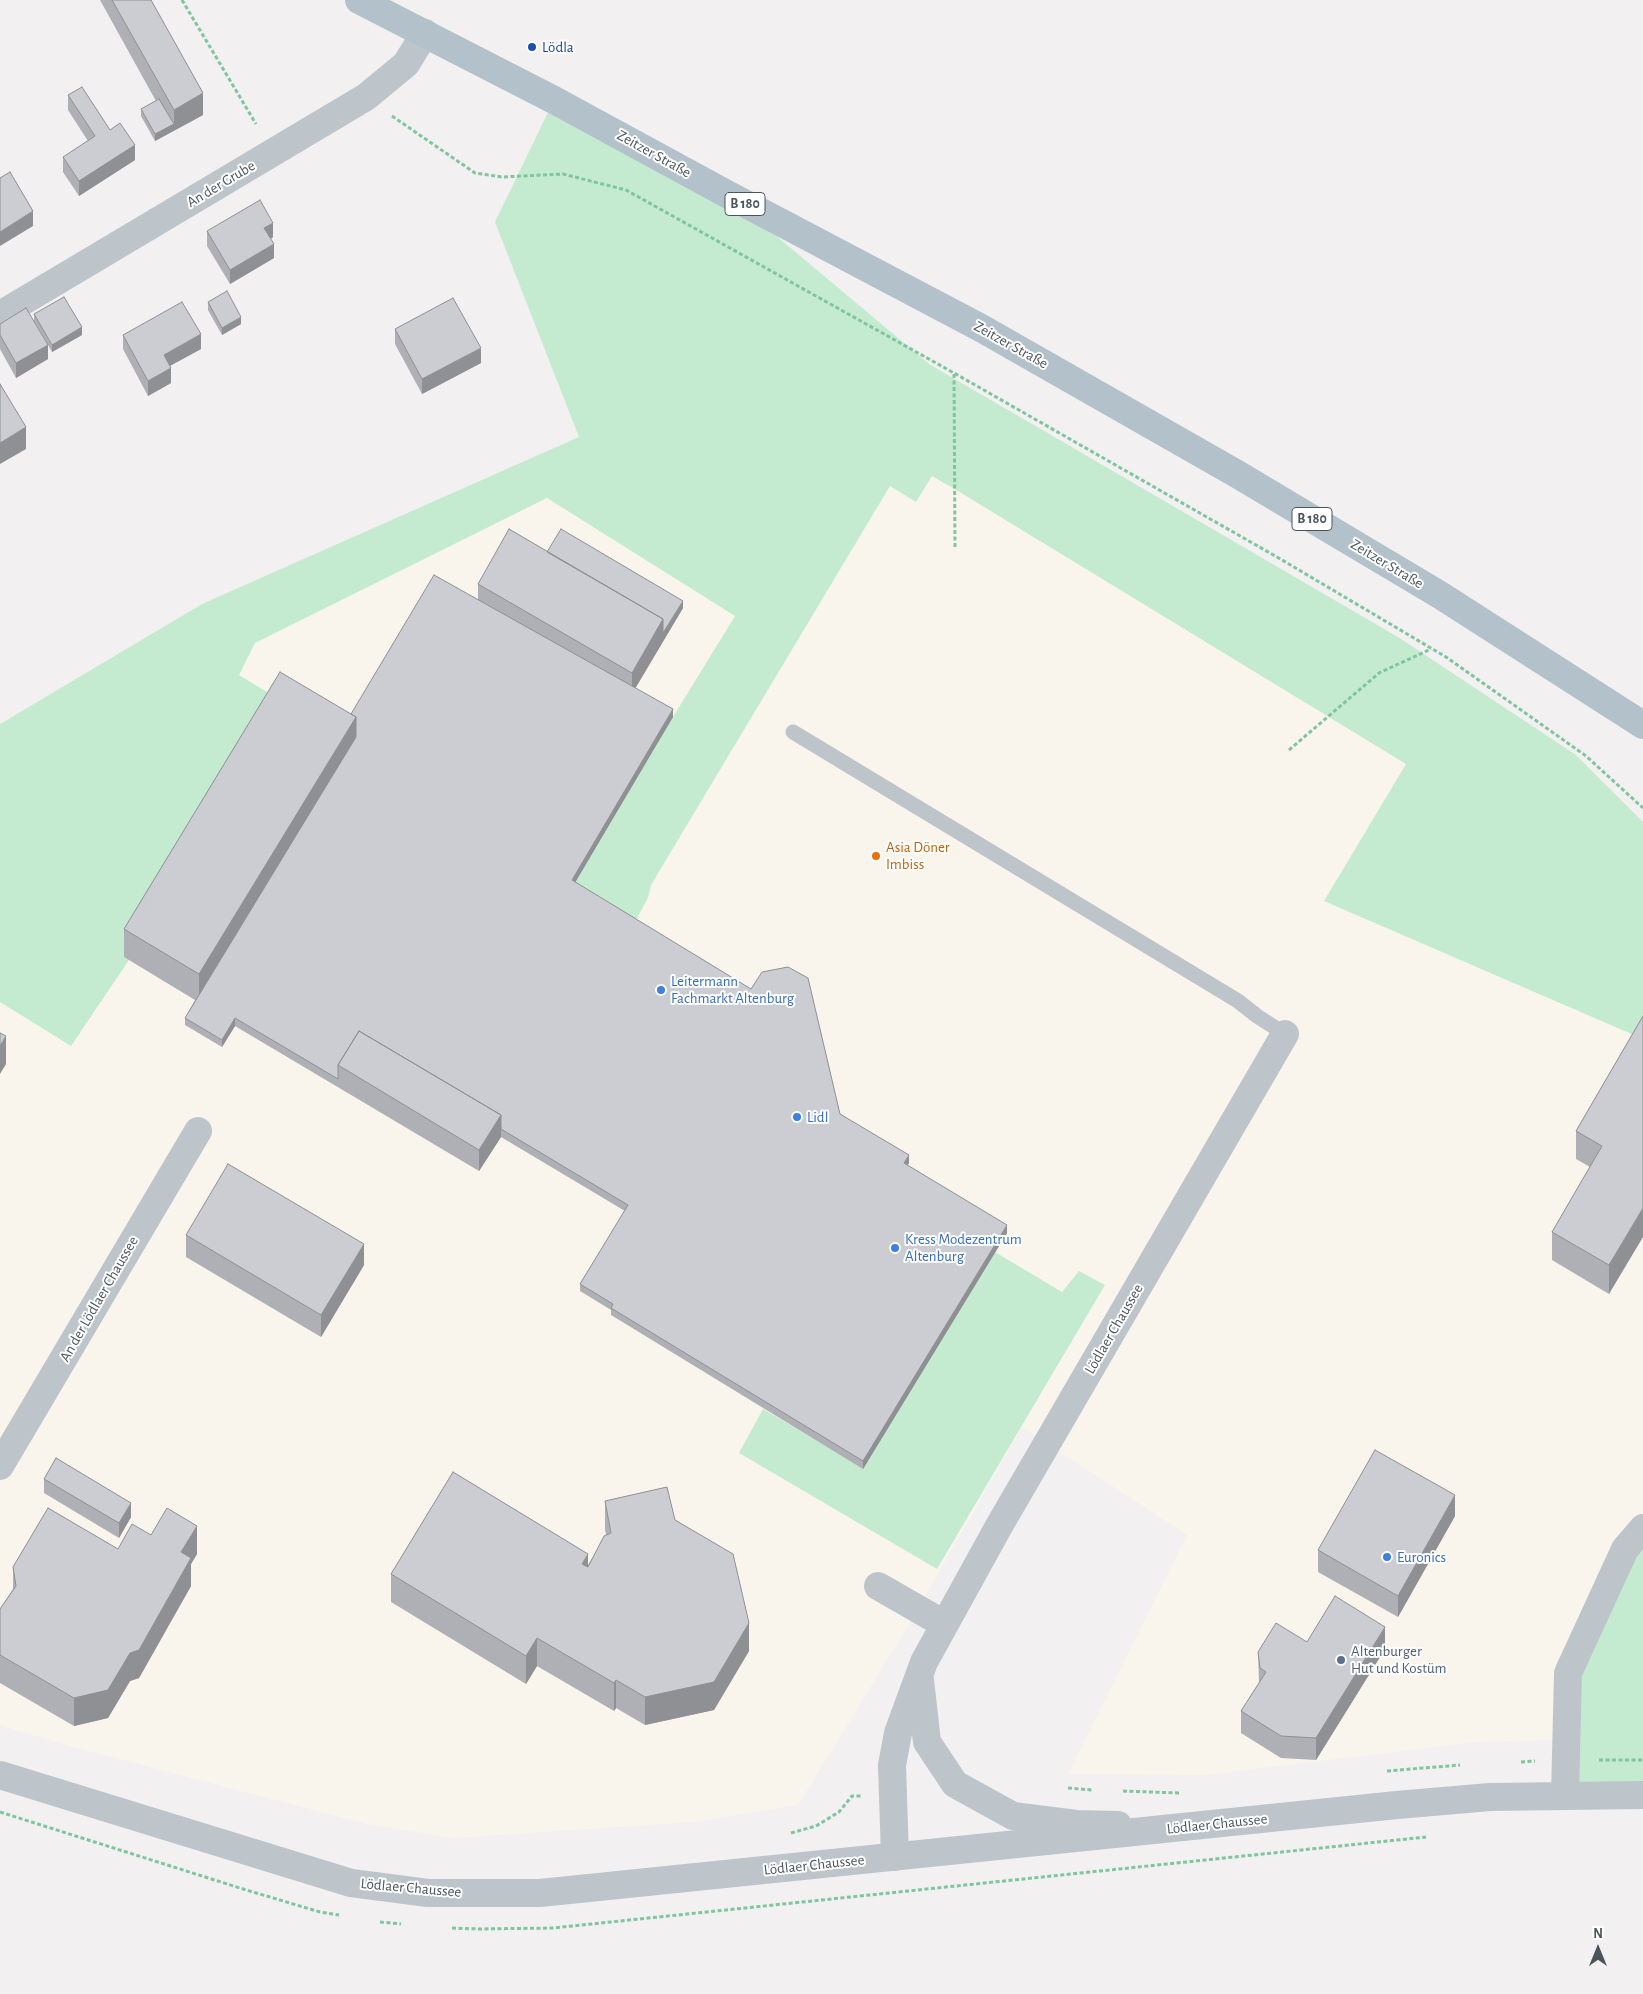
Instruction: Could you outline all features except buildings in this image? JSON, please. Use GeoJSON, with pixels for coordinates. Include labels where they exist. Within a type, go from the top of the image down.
{"type":"FeatureCollection","features":[{"type":"Feature","properties":{"kind":"main road","name":"Zeitzer Straße"},"geometry":{"type":"LineString","coordinates":[[359,0],[554,100],[981,328],[1237,474],[1440,595],[1643,725]]}},
{"type":"Feature","properties":{"kind":"street","name":"An der Grube"},"geometry":{"type":"LineString","coordinates":[[0,315],[366,97],[406,64],[424,33]]}},
{"type":"Feature","properties":{"kind":"street","name":"Lödlaer Chaussee"},"geometry":{"type":"LineString","coordinates":[[895,1857],[892,1765],[898,1733],[920,1674],[944,1624],[1004,1517],[1285,1034]]}},
{"type":"Feature","properties":{"kind":"street","name":"An der Lödlaer Chaussee"},"geometry":{"type":"LineString","coordinates":[[0,1466],[198,1132]]}},
{"type":"Feature","properties":{"kind":"street"},"geometry":{"type":"LineString","coordinates":[[1564,1796],[1568,1673],[1625,1549],[1643,1528]]}},
{"type":"Feature","properties":{"kind":"street"},"geometry":{"type":"LineString","coordinates":[[878,1586],[944,1624]]}},
{"type":"Feature","properties":{"kind":"street"},"geometry":{"type":"LineString","coordinates":[[920,1674],[927,1742],[955,1784],[1012,1816],[1076,1824],[1187,1828]]}},
{"type":"Feature","properties":{"kind":"street","name":"Lödlaer Chaussee"},"geometry":{"type":"LineString","coordinates":[[0,1775],[351,1884],[428,1893],[540,1894],[1490,1797],[1643,1795]]}},
{"type":"Feature","properties":{"kind":"lane"},"geometry":{"type":"LineString","coordinates":[[793,732],[1238,1001],[1285,1034]]}},
{"type":"Feature","properties":{"kind":"path"},"geometry":{"type":"LineString","coordinates":[[182,0],[273,153]]}},
{"type":"Feature","properties":{"kind":"path"},"geometry":{"type":"LineString","coordinates":[[366,97],[417,135],[475,173],[502,177],[563,174],[626,190],[954,373],[1277,557],[1432,648],[1586,756],[1643,808]]}},
{"type":"Feature","properties":{"kind":"path"},"geometry":{"type":"LineString","coordinates":[[954,373],[955,549]]}},
{"type":"Feature","properties":{"kind":"path"},"geometry":{"type":"LineString","coordinates":[[1289,750],[1379,673],[1432,648]]}},
{"type":"Feature","properties":{"kind":"path"},"geometry":{"type":"LineString","coordinates":[[1515,1762],[1643,1760]]}},
{"type":"Feature","properties":{"kind":"path"},"geometry":{"type":"LineString","coordinates":[[1382,1772],[1469,1764]]}},
{"type":"Feature","properties":{"kind":"path"},"geometry":{"type":"LineString","coordinates":[[1064,1788],[1100,1790]]}},
{"type":"Feature","properties":{"kind":"path"},"geometry":{"type":"LineString","coordinates":[[1119,1791],[1186,1793]]}},
{"type":"Feature","properties":{"kind":"path"},"geometry":{"type":"LineString","coordinates":[[790,1833],[816,1826],[839,1812],[852,1796],[893,1794]]}},
{"type":"Feature","properties":{"kind":"shaded area"},"geometry":{"type":"Polygon","coordinates":[[[759,361],[1643,890],[1643,1737],[1475,1742],[1205,1775],[1068,1774],[1187,1535],[1022,1427],[908,1626],[798,1805],[693,1822],[453,1838],[367,1824],[66,1745],[0,1725],[0,724],[202,604],[759,361]]]}},
{"type":"Feature","properties":{"kind":"green space"},"geometry":{"type":"Polygon","coordinates":[[[554,100],[725,193],[929,364],[1398,637],[1576,755],[1643,822],[1643,1039],[1324,901],[1406,764],[932,476],[916,502],[890,486],[651,885],[648,898],[633,925],[572,888],[735,616],[547,498],[255,643],[239,675],[280,700],[129,960],[71,1046],[0,1002],[0,724],[202,604],[579,437],[495,222],[554,100]]]}},
{"type":"Feature","properties":{"kind":"green space"},"geometry":{"type":"Polygon","coordinates":[[[995,1252],[1062,1292],[1079,1271],[1105,1285],[937,1569],[739,1453],[763,1409],[863,1468],[995,1252]]]}},
{"type":"Feature","properties":{"kind":"green space"},"geometry":{"type":"Polygon","coordinates":[[[1643,1528],[1643,1795],[1565,1796],[1568,1673],[1643,1528]]]}},
{"type":"Feature","properties":{"kind":"place","name":"Lödla"},"geometry":{"type":"Point","coordinates":[532,47]}},
{"type":"Feature","properties":{"kind":"place","name":"Asia Döner Imbiss"},"geometry":{"type":"Point","coordinates":[876,856]}},
{"type":"Feature","properties":{"kind":"place","name":"Leitermann Fachmarkt Altenburg"},"geometry":{"type":"Point","coordinates":[661,990]}},
{"type":"Feature","properties":{"kind":"place","name":"Lidl"},"geometry":{"type":"Point","coordinates":[797,1117]}},
{"type":"Feature","properties":{"kind":"place","name":"Kress Modezentrum Altenburg"},"geometry":{"type":"Point","coordinates":[895,1248]}},
{"type":"Feature","properties":{"kind":"place","name":"Euronics"},"geometry":{"type":"Point","coordinates":[1387,1557]}},
{"type":"Feature","properties":{"kind":"place","name":"Altenburger Hut und Kostüm"},"geometry":{"type":"Point","coordinates":[1341,1660]}}]}
